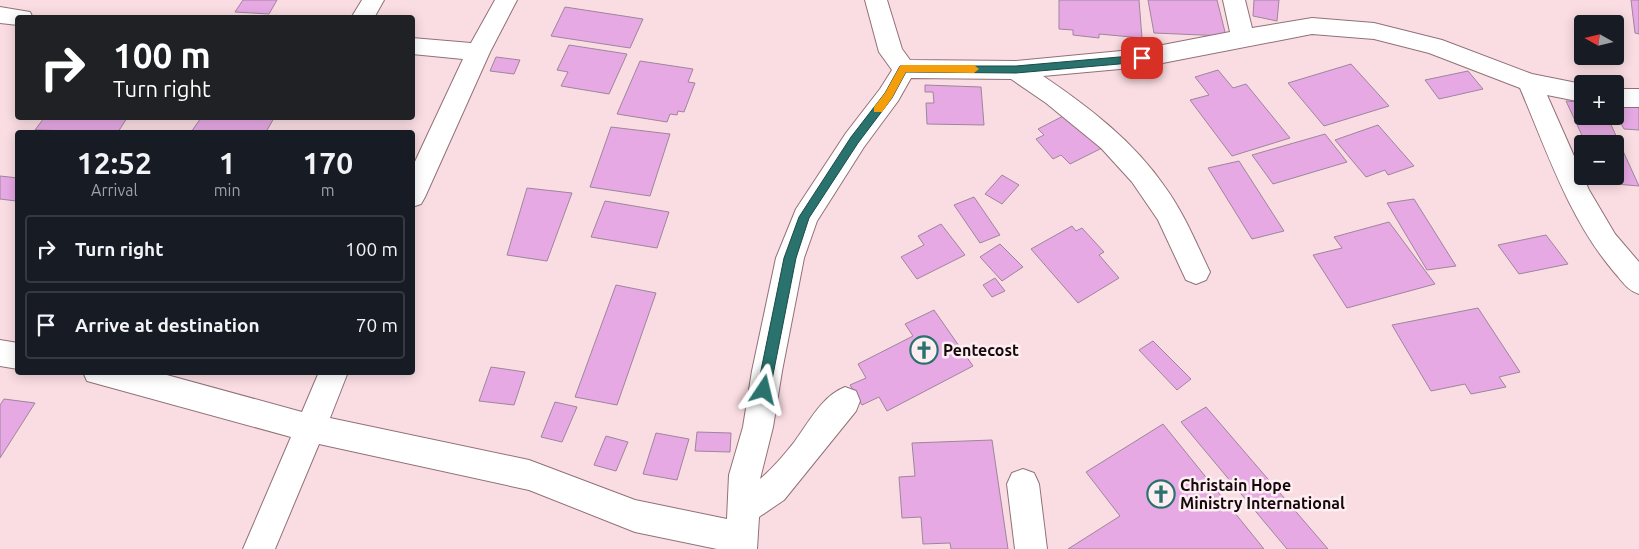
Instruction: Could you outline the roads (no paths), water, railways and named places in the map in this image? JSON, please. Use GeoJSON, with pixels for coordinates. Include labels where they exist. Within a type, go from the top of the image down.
{"type":"FeatureCollection","features":[{"type":"Feature","properties":{"kind":"street"},"geometry":{"type":"LineString","coordinates":[[364,15],[373,0]]}},
{"type":"Feature","properties":{"kind":"street"},"geometry":{"type":"LineString","coordinates":[[415,190],[478,52],[506,0]]}},
{"type":"Feature","properties":{"kind":"street"},"geometry":{"type":"LineString","coordinates":[[876,0],[891,52],[904,69]]}},
{"type":"Feature","properties":{"kind":"street"},"geometry":{"type":"LineString","coordinates":[[1234,0],[1237,18],[1244,39]]}},
{"type":"Feature","properties":{"kind":"street"},"geometry":{"type":"LineString","coordinates":[[0,15],[15,17]]}},
{"type":"Feature","properties":{"kind":"street"},"geometry":{"type":"LineString","coordinates":[[904,69],[1016,70],[1142,58],[1215,42],[1244,39],[1312,26],[1374,31],[1434,46],[1529,82],[1574,90]]}},
{"type":"Feature","properties":{"kind":"street"},"geometry":{"type":"LineString","coordinates":[[415,46],[478,52]]}},
{"type":"Feature","properties":{"kind":"street"},"geometry":{"type":"LineString","coordinates":[[742,532],[745,475],[758,427],[766,371],[790,258],[804,217],[855,140],[888,96],[904,69]]}},
{"type":"Feature","properties":{"kind":"street"},"geometry":{"type":"LineString","coordinates":[[1016,70],[1072,108],[1110,140],[1156,194],[1196,272]]}},
{"type":"Feature","properties":{"kind":"street"},"geometry":{"type":"LineString","coordinates":[[1529,82],[1578,194],[1605,242],[1639,282]]}},
{"type":"Feature","properties":{"kind":"street"},"geometry":{"type":"LineString","coordinates":[[1624,98],[1639,98]]}},
{"type":"Feature","properties":{"kind":"street"},"geometry":{"type":"LineString","coordinates":[[0,353],[15,356]]}},
{"type":"Feature","properties":{"kind":"street"},"geometry":{"type":"LineString","coordinates":[[110,375],[309,428],[529,475],[635,516],[742,532]]}},
{"type":"Feature","properties":{"kind":"street"},"geometry":{"type":"LineString","coordinates":[[259,549],[333,375]]}},
{"type":"Feature","properties":{"kind":"street"},"geometry":{"type":"LineString","coordinates":[[742,532],[773,489],[845,401]]}},
{"type":"Feature","properties":{"kind":"street"},"geometry":{"type":"LineString","coordinates":[[1023,484],[1031,549]]}},
{"type":"Feature","properties":{"kind":"place","name":"Pentecost"},"geometry":{"type":"Point","coordinates":[924,350]}},
{"type":"Feature","properties":{"kind":"place","name":"Christain Hope Ministry International"},"geometry":{"type":"Point","coordinates":[1161,494]}}]}
